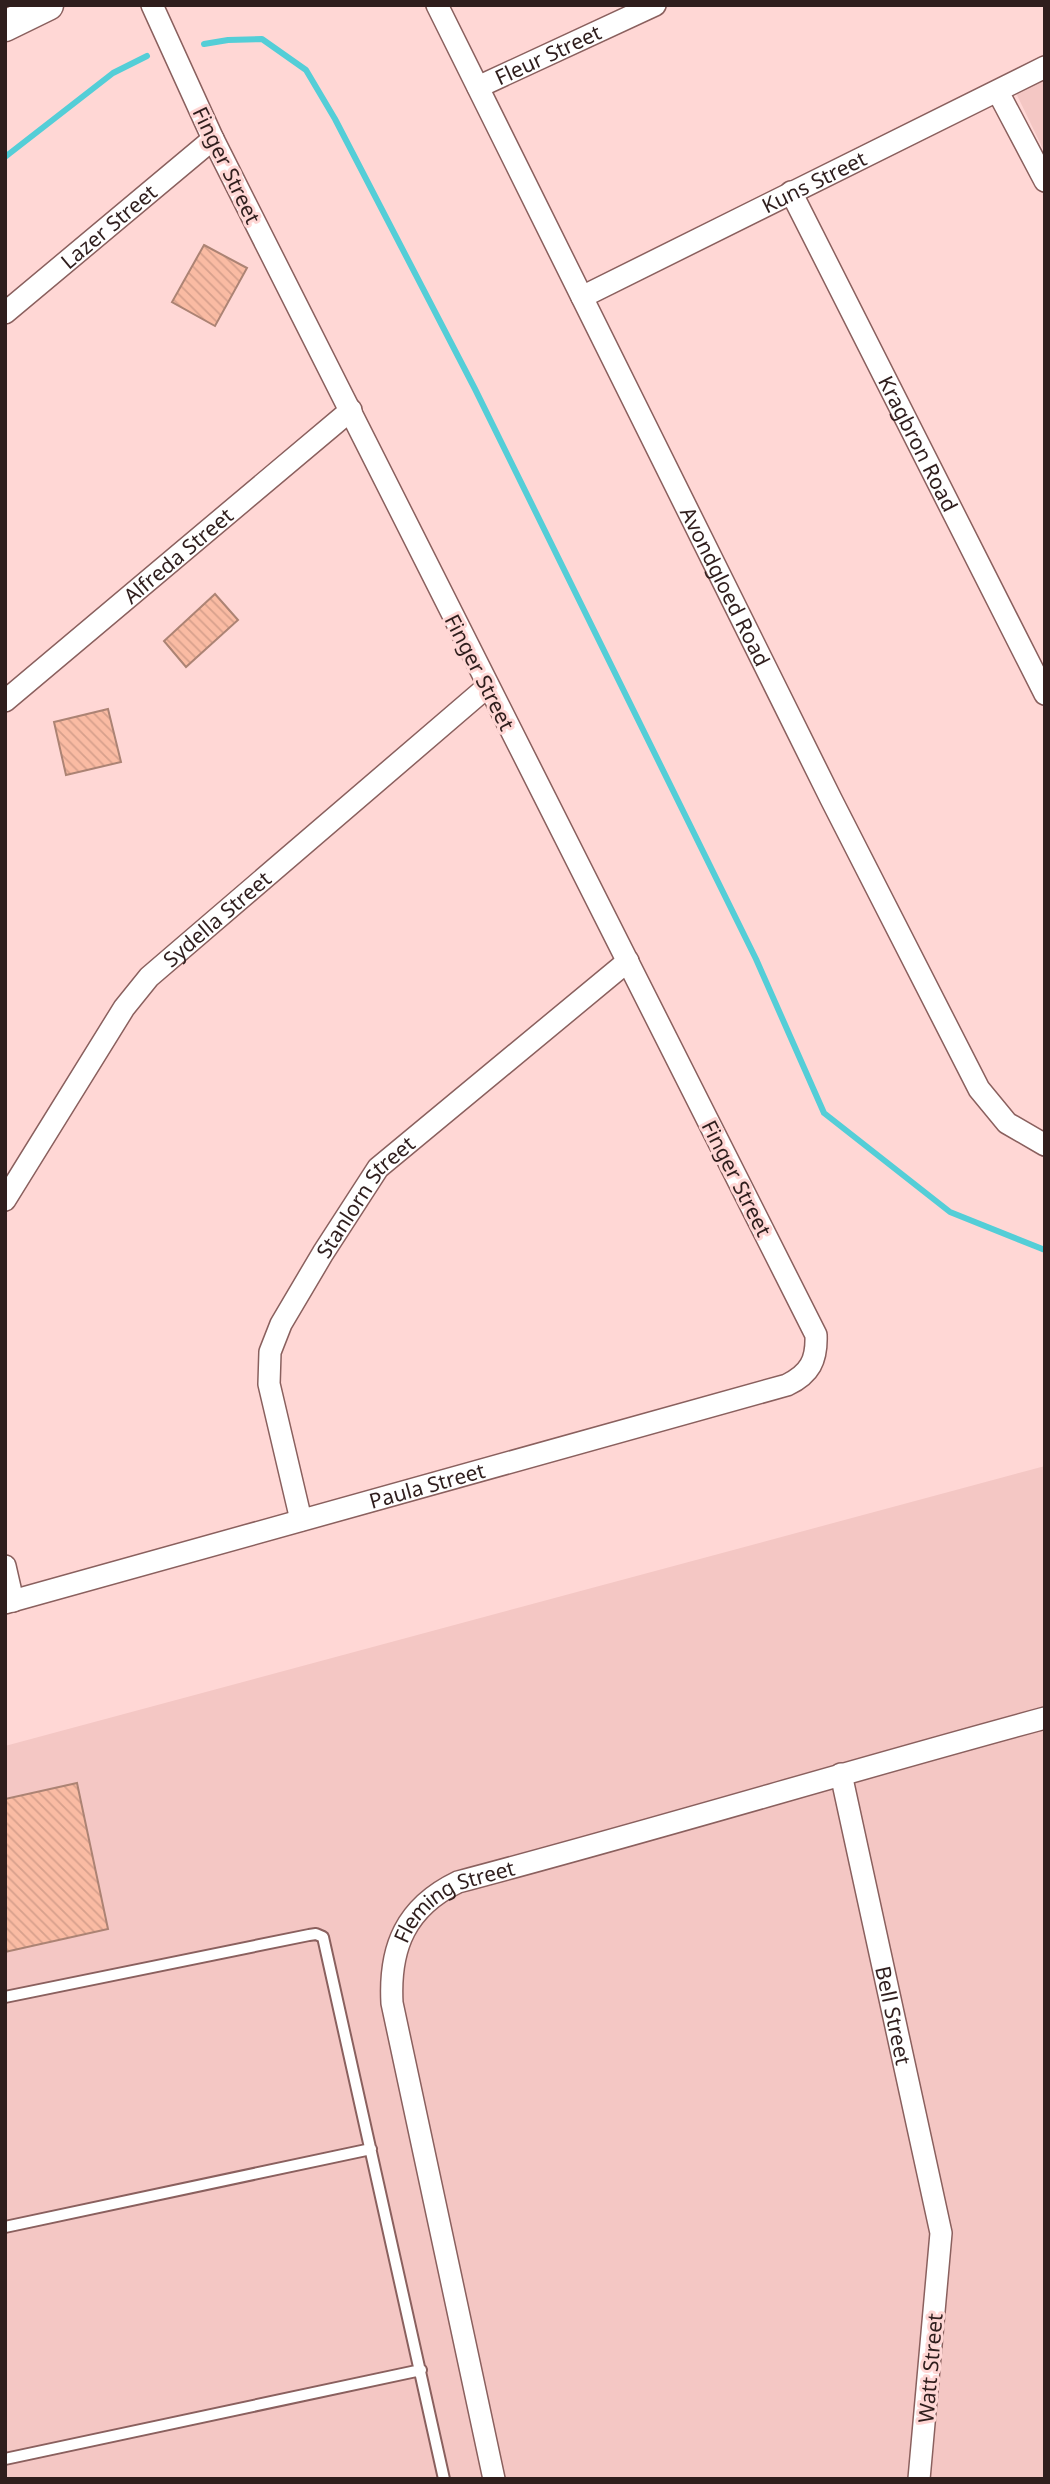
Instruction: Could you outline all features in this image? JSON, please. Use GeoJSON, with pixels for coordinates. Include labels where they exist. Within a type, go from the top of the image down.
{"type":"FeatureCollection","features":[{"type":"Feature","properties":{"kind":"main road"},"geometry":{"type":"LineString","coordinates":[[5,26],[48,5]]}},
{"type":"Feature","properties":{"kind":"street","name":"Finger Street"},"geometry":{"type":"LineString","coordinates":[[152,5],[212,139],[816,1335]]}},
{"type":"Feature","properties":{"kind":"street","name":"Avondgloed Road"},"geometry":{"type":"LineString","coordinates":[[437,5],[831,799],[979,1089],[1007,1123],[1045,1144]]}},
{"type":"Feature","properties":{"kind":"street","name":"Fleur Street"},"geometry":{"type":"LineString","coordinates":[[478,87],[656,5]]}},
{"type":"Feature","properties":{"kind":"street","name":"Kuns Street"},"geometry":{"type":"LineString","coordinates":[[582,297],[1045,67]]}},
{"type":"Feature","properties":{"kind":"street"},"geometry":{"type":"LineString","coordinates":[[998,92],[1045,181]]}},
{"type":"Feature","properties":{"kind":"street","name":"Lazer Street"},"geometry":{"type":"LineString","coordinates":[[5,313],[212,139]]}},
{"type":"Feature","properties":{"kind":"street","name":"Kragbron Road"},"geometry":{"type":"LineString","coordinates":[[791,192],[1045,694]]}},
{"type":"Feature","properties":{"kind":"street","name":"Alfreda Street"},"geometry":{"type":"LineString","coordinates":[[5,701],[351,410]]}},
{"type":"Feature","properties":{"kind":"street","name":"Sydella Street"},"geometry":{"type":"LineString","coordinates":[[5,1199],[124,1008],[149,977],[487,687]]}},
{"type":"Feature","properties":{"kind":"street","name":"Stanlorn Street"},"geometry":{"type":"LineString","coordinates":[[301,1520],[269,1384],[270,1352],[281,1324],[378,1168],[628,961]]}},
{"type":"Feature","properties":{"kind":"street","name":"Paula Street"},"geometry":{"type":"LineString","coordinates":[[9,1602],[787,1385],[804,1375],[811,1367],[816,1357],[816,1335]]}},
{"type":"Feature","properties":{"kind":"street"},"geometry":{"type":"LineString","coordinates":[[5,1566],[9,1602]]}},
{"type":"Feature","properties":{"kind":"street","name":"Fleming Street"},"geometry":{"type":"LineString","coordinates":[[494,2479],[392,2003],[392,1968],[398,1943],[412,1917],[444,1889],[458,1882],[1045,1718]]}},
{"type":"Feature","properties":{"kind":"street","name":"Bell Street"},"geometry":{"type":"LineString","coordinates":[[841,1774],[939,2220],[940,2258]]}},
{"type":"Feature","properties":{"kind":"street","name":"Watt Street"},"geometry":{"type":"LineString","coordinates":[[919,2479],[940,2258]]}},
{"type":"Feature","properties":{"kind":"lane"},"geometry":{"type":"LineString","coordinates":[[5,1997],[309,1935],[321,1935],[327,1947],[444,2479]]}},
{"type":"Feature","properties":{"kind":"lane"},"geometry":{"type":"LineString","coordinates":[[5,2227],[371,2149]]}},
{"type":"Feature","properties":{"kind":"lane"},"geometry":{"type":"LineString","coordinates":[[5,2459],[421,2370]]}},
{"type":"Feature","properties":{"kind":"shaded area"},"geometry":{"type":"Polygon","coordinates":[[[1045,67],[1045,153],[1015,91],[1045,67]]]}},
{"type":"Feature","properties":{"kind":"shaded area"},"geometry":{"type":"Polygon","coordinates":[[[1045,1466],[1045,2479],[5,2479],[5,1746],[1045,1466]]]}},
{"type":"Feature","properties":{"kind":"building"},"geometry":{"type":"Polygon","coordinates":[[[204,245],[247,268],[215,326],[172,302],[204,245]]]}},
{"type":"Feature","properties":{"kind":"building"},"geometry":{"type":"Polygon","coordinates":[[[215,594],[238,620],[186,667],[164,641],[215,594]]]}},
{"type":"Feature","properties":{"kind":"building"},"geometry":{"type":"Polygon","coordinates":[[[108,709],[121,762],[66,775],[54,722],[108,709]]]}},
{"type":"Feature","properties":{"kind":"building"},"geometry":{"type":"Polygon","coordinates":[[[77,1783],[108,1929],[5,1952],[5,1799],[77,1783]]]}},
{"type":"Feature","properties":{"kind":"waterway"},"geometry":{"type":"LineString","coordinates":[[204,44],[262,39],[306,70],[335,119],[475,389],[756,959],[824,1113],[950,1212],[1045,1250]]}},
{"type":"Feature","properties":{"kind":"waterway"},"geometry":{"type":"LineString","coordinates":[[5,157],[113,73],[147,56]]}}]}
